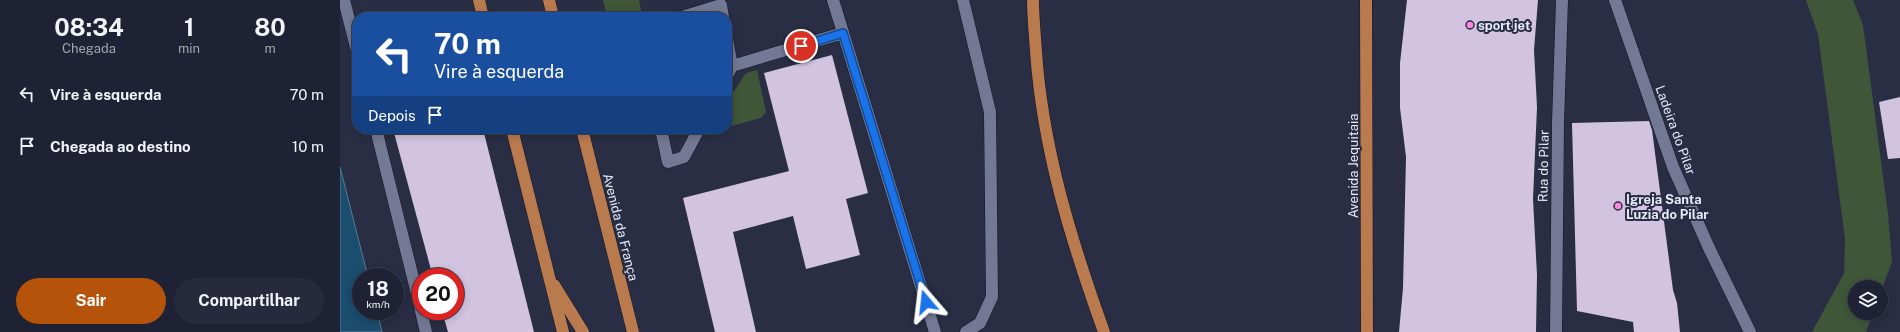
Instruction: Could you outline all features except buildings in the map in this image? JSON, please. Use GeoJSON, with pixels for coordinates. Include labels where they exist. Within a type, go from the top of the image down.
{"type":"FeatureCollection","features":[{"type":"Feature","properties":{"kind":"main road"},"geometry":{"type":"LineString","coordinates":[[479,0],[482,12]]}},
{"type":"Feature","properties":{"kind":"main road"},"geometry":{"type":"LineString","coordinates":[[549,0],[552,12]]}},
{"type":"Feature","properties":{"kind":"main road"},"geometry":{"type":"LineString","coordinates":[[1034,0],[1039,92],[1056,184],[1081,269],[1104,332]]}},
{"type":"Feature","properties":{"kind":"main road","name":"Avenida Jequitaia"},"geometry":{"type":"LineString","coordinates":[[1366,0],[1367,332]]}},
{"type":"Feature","properties":{"kind":"main road"},"geometry":{"type":"LineString","coordinates":[[513,134],[563,332]]}},
{"type":"Feature","properties":{"kind":"main road","name":"Avenida da França"},"geometry":{"type":"LineString","coordinates":[[583,134],[633,332]]}},
{"type":"Feature","properties":{"kind":"main road"},"geometry":{"type":"LineString","coordinates":[[548,276],[583,332]]}},
{"type":"Feature","properties":{"kind":"street"},"geometry":{"type":"LineString","coordinates":[[344,0],[352,31]]}},
{"type":"Feature","properties":{"kind":"street"},"geometry":{"type":"LineString","coordinates":[[833,0],[935,332]]}},
{"type":"Feature","properties":{"kind":"street"},"geometry":{"type":"LineString","coordinates":[[963,0],[990,112],[992,281],[992,297],[980,322],[966,332]]}},
{"type":"Feature","properties":{"kind":"street","name":"Rua do Pilar"},"geometry":{"type":"LineString","coordinates":[[1556,332],[1558,123],[1562,0]]}},
{"type":"Feature","properties":{"kind":"street","name":"Ladeira do Pilar"},"geometry":{"type":"LineString","coordinates":[[1615,0],[1673,167],[1709,248],[1750,332]]}},
{"type":"Feature","properties":{"kind":"street"},"geometry":{"type":"LineString","coordinates":[[698,12],[721,5],[722,12]]}},
{"type":"Feature","properties":{"kind":"street"},"geometry":{"type":"LineString","coordinates":[[732,70],[843,33]]}},
{"type":"Feature","properties":{"kind":"street"},"geometry":{"type":"LineString","coordinates":[[377,134],[412,274]]}},
{"type":"Feature","properties":{"kind":"street"},"geometry":{"type":"LineString","coordinates":[[662,134],[668,162],[684,158],[696,134]]}},
{"type":"Feature","properties":{"kind":"street"},"geometry":{"type":"LineString","coordinates":[[423,320],[426,332]]}},
{"type":"Feature","properties":{"kind":"green space"},"geometry":{"type":"Polygon","coordinates":[[[603,0],[639,0],[642,12],[606,12],[603,0]]]}},
{"type":"Feature","properties":{"kind":"green space"},"geometry":{"type":"Polygon","coordinates":[[[1806,0],[1853,0],[1863,25],[1888,214],[1892,262],[1885,280],[1848,280],[1848,320],[1870,320],[1866,332],[1812,332],[1844,273],[1845,239],[1818,34],[1806,0]]]}},
{"type":"Feature","properties":{"kind":"green space"},"geometry":{"type":"Polygon","coordinates":[[[757,70],[766,112],[761,118],[732,126],[732,94],[746,73],[757,70]]]}},
{"type":"Feature","properties":{"kind":"water"},"geometry":{"type":"Polygon","coordinates":[[[340,167],[366,268],[352,268],[352,320],[379,320],[382,332],[340,332],[340,167]]]}},
{"type":"Feature","properties":{"kind":"place","name":"sport jet"},"geometry":{"type":"Point","coordinates":[1470,25]}},
{"type":"Feature","properties":{"kind":"place","name":"Igreja Santa Luzia do Pilar"},"geometry":{"type":"Point","coordinates":[1618,206]}},
{"type":"Feature","properties":{"kind":"route"},"geometry":{"type":"LineString","coordinates":[[801,46],[843,33],[926,302]]}}]}
